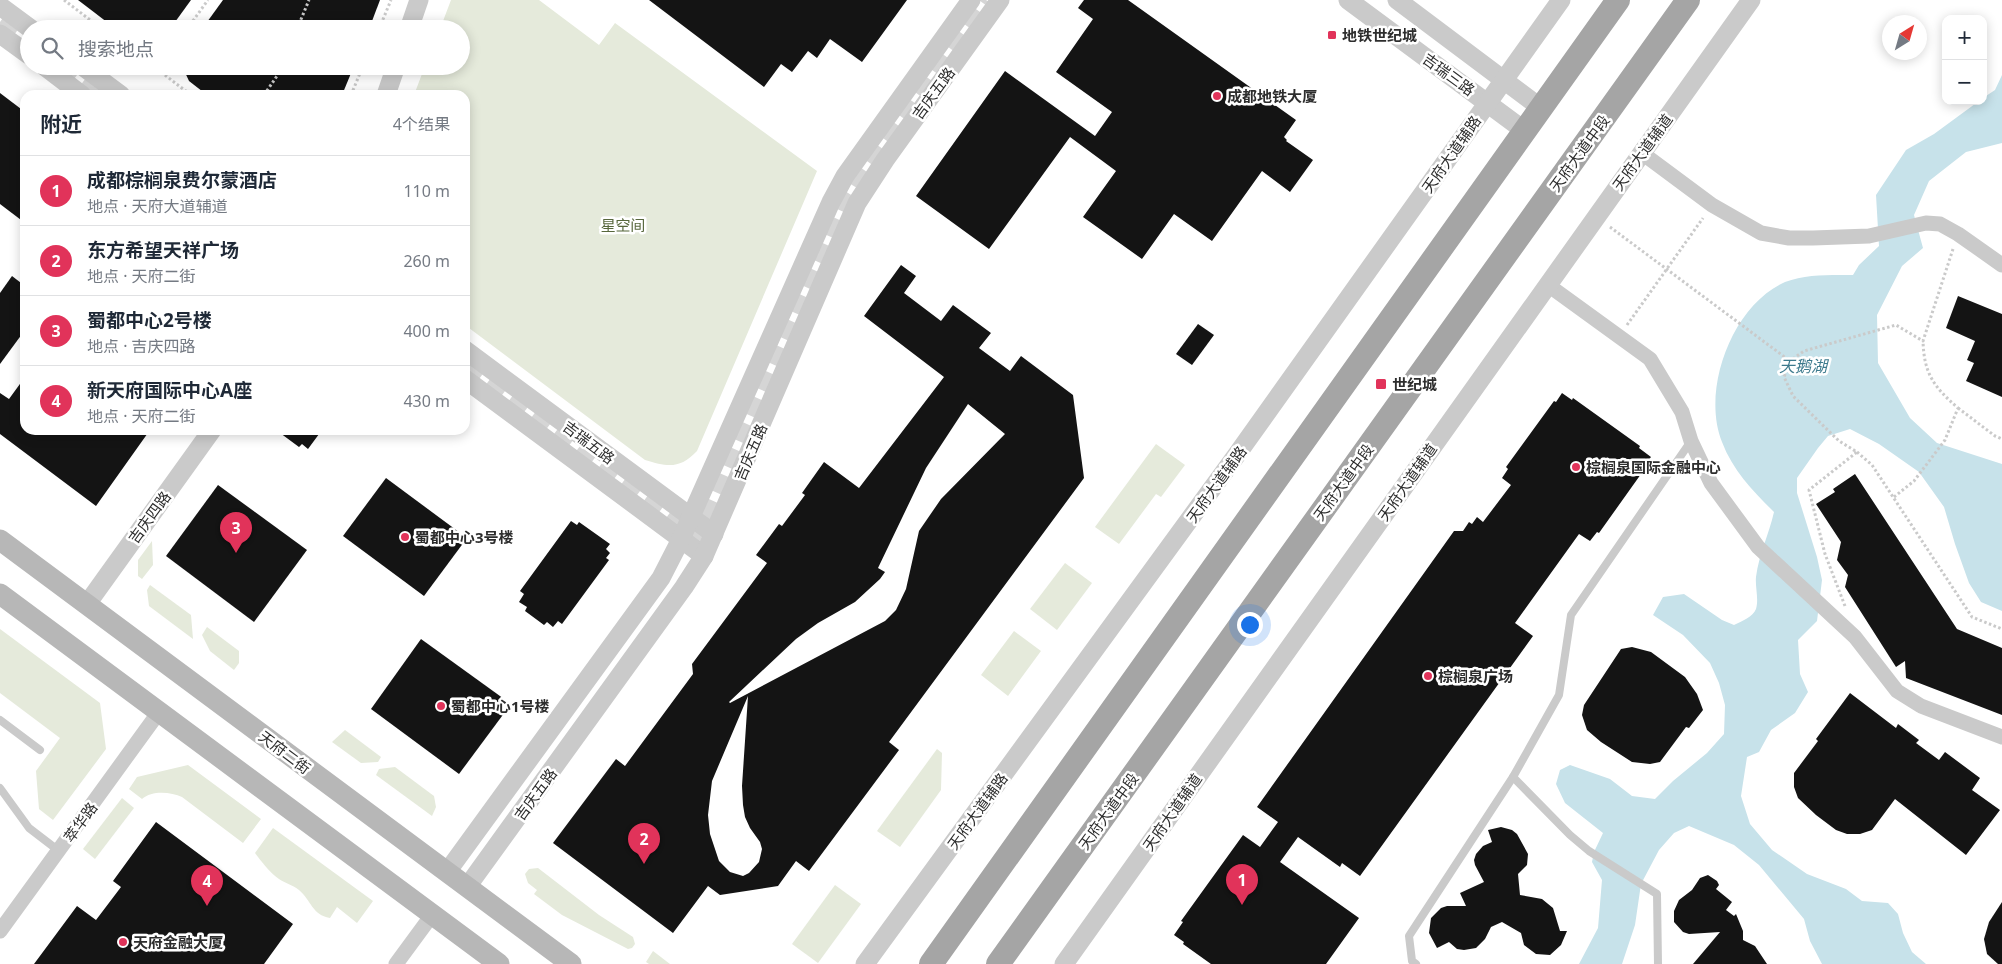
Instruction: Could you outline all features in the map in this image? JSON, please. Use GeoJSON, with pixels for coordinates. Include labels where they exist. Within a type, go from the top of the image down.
{"type":"FeatureCollection","features":[{"type":"Feature","properties":{"kind":"main road"},"geometry":{"type":"LineString","coordinates":[[931,964],[1618,0]]}},
{"type":"Feature","properties":{"kind":"main road","name":"天府大道中段"},"geometry":{"type":"LineString","coordinates":[[998,964],[1688,0]]}},
{"type":"Feature","properties":{"kind":"main road","name":"天府二街"},"geometry":{"type":"LineString","coordinates":[[0,540],[571,964]]}},
{"type":"Feature","properties":{"kind":"main road"},"geometry":{"type":"LineString","coordinates":[[0,594],[499,964]]}},
{"type":"Feature","properties":{"kind":"street"},"geometry":{"type":"LineString","coordinates":[[412,20],[419,0]]}},
{"type":"Feature","properties":{"kind":"street","name":"吉庆五路"},"geometry":{"type":"LineString","coordinates":[[447,872],[661,578],[681,539],[831,202],[846,176],[971,0]]}},
{"type":"Feature","properties":{"kind":"street","name":"吉庆五路"},"geometry":{"type":"LineString","coordinates":[[467,887],[684,587],[704,556],[857,203],[880,167],[1000,0]]}},
{"type":"Feature","properties":{"kind":"street","name":"吉瑞三路"},"geometry":{"type":"LineString","coordinates":[[1348,0],[1525,130]]}},
{"type":"Feature","properties":{"kind":"street","name":"吉瑞三路"},"geometry":{"type":"LineString","coordinates":[[1397,0],[1541,108]]}},
{"type":"Feature","properties":{"kind":"street","name":"天府大道辅路"},"geometry":{"type":"LineString","coordinates":[[865,964],[1238,453],[1561,0]]}},
{"type":"Feature","properties":{"kind":"street","name":"天府大道辅道"},"geometry":{"type":"LineString","coordinates":[[1064,964],[1751,0]]}},
{"type":"Feature","properties":{"kind":"street"},"geometry":{"type":"LineString","coordinates":[[0,6],[20,21]]}},
{"type":"Feature","properties":{"kind":"street"},"geometry":{"type":"LineString","coordinates":[[0,34],[20,48]]}},
{"type":"Feature","properties":{"kind":"street"},"geometry":{"type":"LineString","coordinates":[[56,75],[75,90]]}},
{"type":"Feature","properties":{"kind":"street"},"geometry":{"type":"LineString","coordinates":[[94,75],[114,90]]}},
{"type":"Feature","properties":{"kind":"street"},"geometry":{"type":"LineString","coordinates":[[388,90],[393,75]]}},
{"type":"Feature","properties":{"kind":"street"},"geometry":{"type":"LineString","coordinates":[[1642,153],[1712,205],[1761,233],[1789,238],[1868,236],[1926,223],[1940,224],[1958,234],[2002,265]]}},
{"type":"Feature","properties":{"kind":"street"},"geometry":{"type":"LineString","coordinates":[[1548,285],[1650,359],[1682,412],[1690,441],[1712,483],[1758,547],[1826,608],[1860,643],[1897,691],[1921,706],[2002,737]]}},
{"type":"Feature","properties":{"kind":"street","name":"吉瑞五路"},"geometry":{"type":"LineString","coordinates":[[470,354],[714,534]]}},
{"type":"Feature","properties":{"kind":"street","name":"吉瑞五路"},"geometry":{"type":"LineString","coordinates":[[470,383],[704,556]]}},
{"type":"Feature","properties":{"kind":"street","name":"吉庆四路"},"geometry":{"type":"LineString","coordinates":[[87,604],[208,435]]}},
{"type":"Feature","properties":{"kind":"street","name":"萃华路"},"geometry":{"type":"LineString","coordinates":[[0,931],[160,712]]}},
{"type":"Feature","properties":{"kind":"street"},"geometry":{"type":"LineString","coordinates":[[396,964],[432,915]]}},
{"type":"Feature","properties":{"kind":"lane"},"geometry":{"type":"LineString","coordinates":[[1416,964],[1412,961],[1409,936],[1513,777],[1559,695],[1571,615],[1690,441]]}},
{"type":"Feature","properties":{"kind":"lane"},"geometry":{"type":"LineString","coordinates":[[0,720],[40,750]]}},
{"type":"Feature","properties":{"kind":"lane"},"geometry":{"type":"LineString","coordinates":[[1513,777],[1570,836],[1644,888],[1657,894],[1658,964]]}},
{"type":"Feature","properties":{"kind":"lane"},"geometry":{"type":"LineString","coordinates":[[0,788],[29,828],[59,851]]}},
{"type":"Feature","properties":{"kind":"path"},"geometry":{"type":"LineString","coordinates":[[64,0],[90,20]]}},
{"type":"Feature","properties":{"kind":"path"},"geometry":{"type":"LineString","coordinates":[[194,20],[208,0]]}},
{"type":"Feature","properties":{"kind":"path"},"geometry":{"type":"LineString","coordinates":[[301,20],[309,0]]}},
{"type":"Feature","properties":{"kind":"path"},"geometry":{"type":"LineString","coordinates":[[383,20],[391,0]]}},
{"type":"Feature","properties":{"kind":"path"},"geometry":{"type":"LineString","coordinates":[[167,75],[186,90]]}},
{"type":"Feature","properties":{"kind":"path"},"geometry":{"type":"LineString","coordinates":[[267,90],[277,75]]}},
{"type":"Feature","properties":{"kind":"path"},"geometry":{"type":"LineString","coordinates":[[353,90],[359,75]]}},
{"type":"Feature","properties":{"kind":"path"},"geometry":{"type":"LineString","coordinates":[[1619,335],[1712,205]]}},
{"type":"Feature","properties":{"kind":"path"},"geometry":{"type":"LineString","coordinates":[[1596,217],[1790,361]]}},
{"type":"Feature","properties":{"kind":"path"},"geometry":{"type":"LineString","coordinates":[[1958,234],[1923,341],[1924,358],[1929,376],[1941,393],[1995,436],[2002,439]]}},
{"type":"Feature","properties":{"kind":"path"},"geometry":{"type":"LineString","coordinates":[[1923,341],[1896,325],[1804,351],[1790,361],[1784,377],[1793,396],[1839,441],[1872,464],[1972,617],[2002,630]]}},
{"type":"Feature","properties":{"kind":"path"},"geometry":{"type":"LineString","coordinates":[[1894,497],[1914,481],[1945,440],[1958,408]]}},
{"type":"Feature","properties":{"kind":"path"},"geometry":{"type":"LineString","coordinates":[[1846,608],[1825,554],[1808,490],[1857,452]]}},
{"type":"Feature","properties":{"kind":"green space","name":"星空间"},"geometry":{"type":"Polygon","coordinates":[[[451,0],[539,0],[599,45],[615,23],[817,171],[697,451],[685,461],[679,464],[667,465],[645,460],[470,329],[470,90],[416,90],[422,75],[470,75],[470,20],[443,20],[451,0]]]}},
{"type":"Feature","properties":{"kind":"green space"},"geometry":{"type":"Polygon","coordinates":[[[1156,444],[1185,465],[1161,497],[1156,494],[1119,544],[1095,527],[1156,444]]]}},
{"type":"Feature","properties":{"kind":"green space"},"geometry":{"type":"Polygon","coordinates":[[[152,541],[153,565],[142,579],[138,576],[138,560],[152,541]]]}},
{"type":"Feature","properties":{"kind":"green space"},"geometry":{"type":"Polygon","coordinates":[[[1065,563],[1092,583],[1057,630],[1030,609],[1065,563]]]}},
{"type":"Feature","properties":{"kind":"green space"},"geometry":{"type":"Polygon","coordinates":[[[150,585],[191,615],[193,639],[149,606],[147,590],[150,585]]]}},
{"type":"Feature","properties":{"kind":"green space"},"geometry":{"type":"Polygon","coordinates":[[[207,627],[239,651],[239,663],[234,670],[210,651],[202,635],[207,627]]]}},
{"type":"Feature","properties":{"kind":"green space"},"geometry":{"type":"Polygon","coordinates":[[[0,629],[100,703],[106,749],[53,820],[39,809],[36,771],[60,738],[0,693],[0,629]]]}},
{"type":"Feature","properties":{"kind":"green space"},"geometry":{"type":"Polygon","coordinates":[[[1014,631],[1041,651],[1008,696],[981,675],[1014,631]]]}},
{"type":"Feature","properties":{"kind":"green space"},"geometry":{"type":"Polygon","coordinates":[[[345,730],[381,757],[378,762],[361,763],[332,742],[345,730]]]}},
{"type":"Feature","properties":{"kind":"green space"},"geometry":{"type":"Polygon","coordinates":[[[937,749],[942,753],[941,790],[900,847],[877,831],[937,749]]]}},
{"type":"Feature","properties":{"kind":"green space"},"geometry":{"type":"Polygon","coordinates":[[[188,765],[261,819],[243,843],[182,797],[173,794],[156,793],[142,799],[129,789],[137,777],[188,765]]]}},
{"type":"Feature","properties":{"kind":"green space"},"geometry":{"type":"Polygon","coordinates":[[[395,767],[434,796],[436,807],[432,816],[376,775],[379,769],[395,767]]]}},
{"type":"Feature","properties":{"kind":"green space"},"geometry":{"type":"Polygon","coordinates":[[[122,798],[134,808],[95,859],[83,849],[122,798]]]}},
{"type":"Feature","properties":{"kind":"green space"},"geometry":{"type":"Polygon","coordinates":[[[273,828],[373,901],[357,923],[337,907],[330,918],[319,914],[299,890],[279,879],[266,867],[255,853],[273,828]]]}},
{"type":"Feature","properties":{"kind":"green space"},"geometry":{"type":"Polygon","coordinates":[[[538,868],[599,915],[633,937],[635,944],[632,948],[628,949],[562,915],[534,894],[537,890],[528,883],[525,874],[529,869],[538,868]]]}},
{"type":"Feature","properties":{"kind":"green space"},"geometry":{"type":"Polygon","coordinates":[[[835,885],[861,904],[818,963],[792,944],[835,885]]]}},
{"type":"Feature","properties":{"kind":"green space"},"geometry":{"type":"Polygon","coordinates":[[[653,951],[670,964],[649,964],[646,962],[653,951]]]}},
{"type":"Feature","properties":{"kind":"water","name":"天鹅湖"},"geometry":{"type":"Polygon","coordinates":[[[2002,75],[2002,143],[1966,152],[1929,181],[1914,215],[1923,248],[1902,266],[1877,315],[1878,363],[1910,418],[1937,443],[2002,464],[2002,611],[1981,602],[1969,583],[1944,507],[1919,472],[1879,444],[1850,429],[1828,436],[1797,478],[1797,493],[1817,557],[1822,580],[1817,621],[1798,640],[1800,674],[1808,692],[1795,713],[1771,730],[1759,752],[1747,757],[1741,796],[1750,824],[1772,850],[1807,874],[1846,889],[1862,901],[1888,903],[1898,914],[1903,933],[1912,952],[1926,964],[1822,964],[1810,941],[1804,919],[1759,865],[1734,845],[1689,826],[1674,833],[1659,850],[1641,884],[1635,925],[1622,964],[1579,964],[1598,928],[1602,880],[1592,862],[1594,852],[1603,833],[1565,803],[1556,784],[1560,770],[1570,765],[1610,779],[1632,796],[1655,799],[1673,781],[1707,753],[1724,734],[1725,705],[1719,683],[1710,663],[1683,635],[1653,615],[1663,597],[1684,594],[1722,620],[1734,625],[1750,617],[1756,609],[1757,569],[1774,512],[1751,488],[1732,462],[1722,442],[1717,421],[1716,398],[1719,375],[1726,351],[1736,329],[1750,309],[1766,293],[1785,282],[1810,276],[1853,275],[1859,265],[1879,246],[1876,195],[1906,150],[1934,134],[1974,105],[1987,105],[1987,95],[1995,90],[2002,75]]]}},
{"type":"Feature","properties":{"kind":"building"},"geometry":{"type":"Polygon","coordinates":[[[78,0],[191,0],[177,20],[104,20],[78,0]]]}},
{"type":"Feature","properties":{"kind":"building"},"geometry":{"type":"Polygon","coordinates":[[[223,0],[380,0],[372,20],[209,20],[223,0]]]}},
{"type":"Feature","properties":{"kind":"building"},"geometry":{"type":"Polygon","coordinates":[[[649,0],[907,0],[862,62],[830,39],[817,58],[808,51],[792,72],[781,64],[764,87],[649,0]]]}},
{"type":"Feature","properties":{"kind":"building"},"geometry":{"type":"Polygon","coordinates":[[[1084,0],[1128,0],[1296,120],[1284,137],[1286,141],[1313,160],[1290,192],[1262,171],[1212,241],[1174,214],[1142,259],[1083,217],[1116,171],[1070,137],[989,249],[916,196],[1005,71],[1095,136],[1112,112],[1056,72],[1093,19],[1078,8],[1084,0]]]}},
{"type":"Feature","properties":{"kind":"building"},"geometry":{"type":"Polygon","coordinates":[[[186,75],[350,75],[344,90],[201,90],[189,81],[186,75]]]}},
{"type":"Feature","properties":{"kind":"building"},"geometry":{"type":"Polygon","coordinates":[[[0,93],[20,108],[20,219],[0,204],[0,93]]]}},
{"type":"Feature","properties":{"kind":"building"},"geometry":{"type":"Polygon","coordinates":[[[901,265],[916,276],[904,293],[941,321],[953,305],[991,333],[979,348],[1010,371],[1021,356],[1073,395],[1084,478],[889,742],[899,750],[809,871],[796,861],[778,886],[720,895],[708,886],[673,933],[553,843],[616,759],[625,766],[693,674],[692,664],[767,563],[756,555],[779,524],[782,526],[805,495],[802,493],[824,462],[859,488],[944,377],[864,316],[901,265]],[[968,404],[926,468],[878,568],[885,572],[880,579],[855,602],[818,623],[796,639],[730,703],[885,621],[896,610],[906,589],[919,531],[941,499],[1005,434],[968,404]],[[748,696],[712,781],[708,815],[710,834],[719,861],[730,872],[743,876],[749,873],[759,862],[762,849],[760,842],[745,817],[743,805],[742,786],[748,696]]]}},
{"type":"Feature","properties":{"kind":"building"},"geometry":{"type":"Polygon","coordinates":[[[12,276],[20,282],[20,337],[0,364],[0,293],[12,276]]]}},
{"type":"Feature","properties":{"kind":"building"},"geometry":{"type":"Polygon","coordinates":[[[1958,296],[2002,314],[2002,397],[1966,381],[1974,363],[1967,360],[1975,341],[1946,328],[1958,296]]]}},
{"type":"Feature","properties":{"kind":"building"},"geometry":{"type":"Polygon","coordinates":[[[1198,324],[1214,335],[1192,365],[1176,354],[1198,324]]]}},
{"type":"Feature","properties":{"kind":"building"},"geometry":{"type":"Polygon","coordinates":[[[20,384],[20,435],[146,435],[96,506],[0,434],[0,393],[9,399],[20,384]]]}},
{"type":"Feature","properties":{"kind":"building","name":"棕榈泉广场"},"geometry":{"type":"Polygon","coordinates":[[[1562,393],[1572,400],[1573,398],[1640,446],[1639,448],[1651,457],[1644,466],[1646,467],[1599,533],[1597,532],[1590,541],[1579,534],[1515,623],[1533,636],[1360,876],[1342,863],[1340,867],[1298,837],[1280,862],[1359,918],[1326,964],[1211,964],[1183,944],[1184,942],[1174,935],[1183,922],[1181,921],[1243,835],[1260,847],[1278,822],[1257,807],[1454,531],[1463,531],[1469,522],[1472,524],[1477,517],[1483,522],[1511,485],[1502,478],[1508,469],[1506,467],[1554,401],[1556,402],[1562,393]]]}},
{"type":"Feature","properties":{"kind":"building"},"geometry":{"type":"Polygon","coordinates":[[[283,435],[318,435],[308,449],[302,444],[299,447],[283,435]]]}},
{"type":"Feature","properties":{"kind":"building"},"geometry":{"type":"Polygon","coordinates":[[[1855,474],[1957,629],[2002,648],[2002,715],[1906,678],[1905,661],[1896,667],[1845,587],[1848,575],[1837,560],[1841,542],[1816,504],[1835,492],[1833,489],[1855,474]]]}},
{"type":"Feature","properties":{"kind":"building","name":"蜀都中心3号楼"},"geometry":{"type":"Polygon","coordinates":[[[386,478],[467,538],[424,596],[343,536],[386,478]]]}},
{"type":"Feature","properties":{"kind":"building"},"geometry":{"type":"Polygon","coordinates":[[[218,485],[307,550],[254,622],[166,556],[218,485]]]}},
{"type":"Feature","properties":{"kind":"building"},"geometry":{"type":"Polygon","coordinates":[[[571,521],[577,525],[579,522],[610,544],[606,549],[610,553],[606,558],[609,560],[562,624],[558,621],[553,627],[547,622],[544,625],[525,611],[527,607],[519,602],[524,594],[520,591],[571,521]]]}},
{"type":"Feature","properties":{"kind":"building","name":"蜀都中心1号楼"},"geometry":{"type":"Polygon","coordinates":[[[421,639],[511,704],[459,774],[371,709],[421,639]]]}},
{"type":"Feature","properties":{"kind":"building"},"geometry":{"type":"Polygon","coordinates":[[[1632,647],[1651,652],[1685,677],[1697,694],[1703,710],[1689,728],[1686,727],[1660,762],[1650,764],[1632,762],[1601,742],[1587,730],[1582,715],[1584,705],[1621,649],[1632,647]]]}},
{"type":"Feature","properties":{"kind":"building"},"geometry":{"type":"Polygon","coordinates":[[[1850,693],[1896,728],[1898,724],[1919,740],[1916,743],[1939,760],[1945,752],[1980,778],[1972,790],[2000,810],[1966,855],[1895,799],[1872,830],[1860,834],[1847,834],[1836,830],[1798,798],[1794,787],[1794,773],[1850,693]]]}},
{"type":"Feature","properties":{"kind":"building"},"geometry":{"type":"Polygon","coordinates":[[[156,822],[293,924],[264,964],[34,964],[77,906],[96,920],[121,887],[113,881],[156,822]]]}},
{"type":"Feature","properties":{"kind":"building"},"geometry":{"type":"Polygon","coordinates":[[[1501,827],[1512,830],[1517,834],[1528,854],[1527,865],[1518,874],[1520,895],[1542,899],[1553,908],[1560,931],[1567,931],[1561,945],[1550,955],[1536,954],[1524,945],[1521,933],[1502,922],[1491,927],[1485,939],[1476,948],[1464,950],[1457,949],[1449,942],[1437,948],[1429,933],[1431,918],[1441,908],[1447,906],[1466,906],[1460,893],[1484,882],[1474,860],[1476,854],[1483,846],[1492,842],[1488,830],[1501,827]]]}},
{"type":"Feature","properties":{"kind":"building"},"geometry":{"type":"Polygon","coordinates":[[[1708,875],[1717,881],[1719,885],[1716,889],[1732,902],[1726,910],[1734,916],[1736,914],[1743,931],[1743,940],[1755,946],[1767,964],[1693,964],[1720,932],[1689,934],[1683,932],[1674,922],[1674,911],[1679,900],[1692,890],[1700,878],[1708,875]]]}},
{"type":"Feature","properties":{"kind":"building"},"geometry":{"type":"Polygon","coordinates":[[[2002,902],[2002,964],[1998,964],[1987,954],[1984,939],[1989,922],[2002,902]]]}},
{"type":"Feature","properties":{"kind":"tunnel"},"geometry":{"type":"LineString","coordinates":[[470,370],[695,537],[843,204],[862,173],[986,0]]}},
{"type":"Feature","properties":{"kind":"tunnel"},"geometry":{"type":"LineString","coordinates":[[0,22],[20,36]]}},
{"type":"Feature","properties":{"kind":"tunnel"},"geometry":{"type":"LineString","coordinates":[[72,75],[92,90]]}},
{"type":"Feature","properties":{"kind":"place","name":"地铁世纪城"},"geometry":{"type":"Point","coordinates":[1332,35]}},
{"type":"Feature","properties":{"kind":"place","name":"成都地铁大厦"},"geometry":{"type":"Point","coordinates":[1217,96]}},
{"type":"Feature","properties":{"kind":"place","name":"世纪城"},"geometry":{"type":"Point","coordinates":[1381,384]}},
{"type":"Feature","properties":{"kind":"place","name":"棕榈泉国际金融中心"},"geometry":{"type":"Point","coordinates":[1576,467]}},
{"type":"Feature","properties":{"kind":"place","name":"蜀都中心3号楼"},"geometry":{"type":"Point","coordinates":[405,537]}},
{"type":"Feature","properties":{"kind":"place","name":"蜀都中心2号楼"},"geometry":{"type":"Point","coordinates":[236,553]}},
{"type":"Feature","properties":{"kind":"place","name":"棕榈泉广场"},"geometry":{"type":"Point","coordinates":[1428,676]}},
{"type":"Feature","properties":{"kind":"place","name":"蜀都中心1号楼"},"geometry":{"type":"Point","coordinates":[441,706]}},
{"type":"Feature","properties":{"kind":"place","name":"东方希望天祥广场"},"geometry":{"type":"Point","coordinates":[644,864]}},
{"type":"Feature","properties":{"kind":"place","name":"成都棕榈泉费尔蒙酒店"},"geometry":{"type":"Point","coordinates":[1242,905]}},
{"type":"Feature","properties":{"kind":"place","name":"新天府国际中心A座"},"geometry":{"type":"Point","coordinates":[207,906]}},
{"type":"Feature","properties":{"kind":"place","name":"天府金融大厦"},"geometry":{"type":"Point","coordinates":[123,942]}}]}
